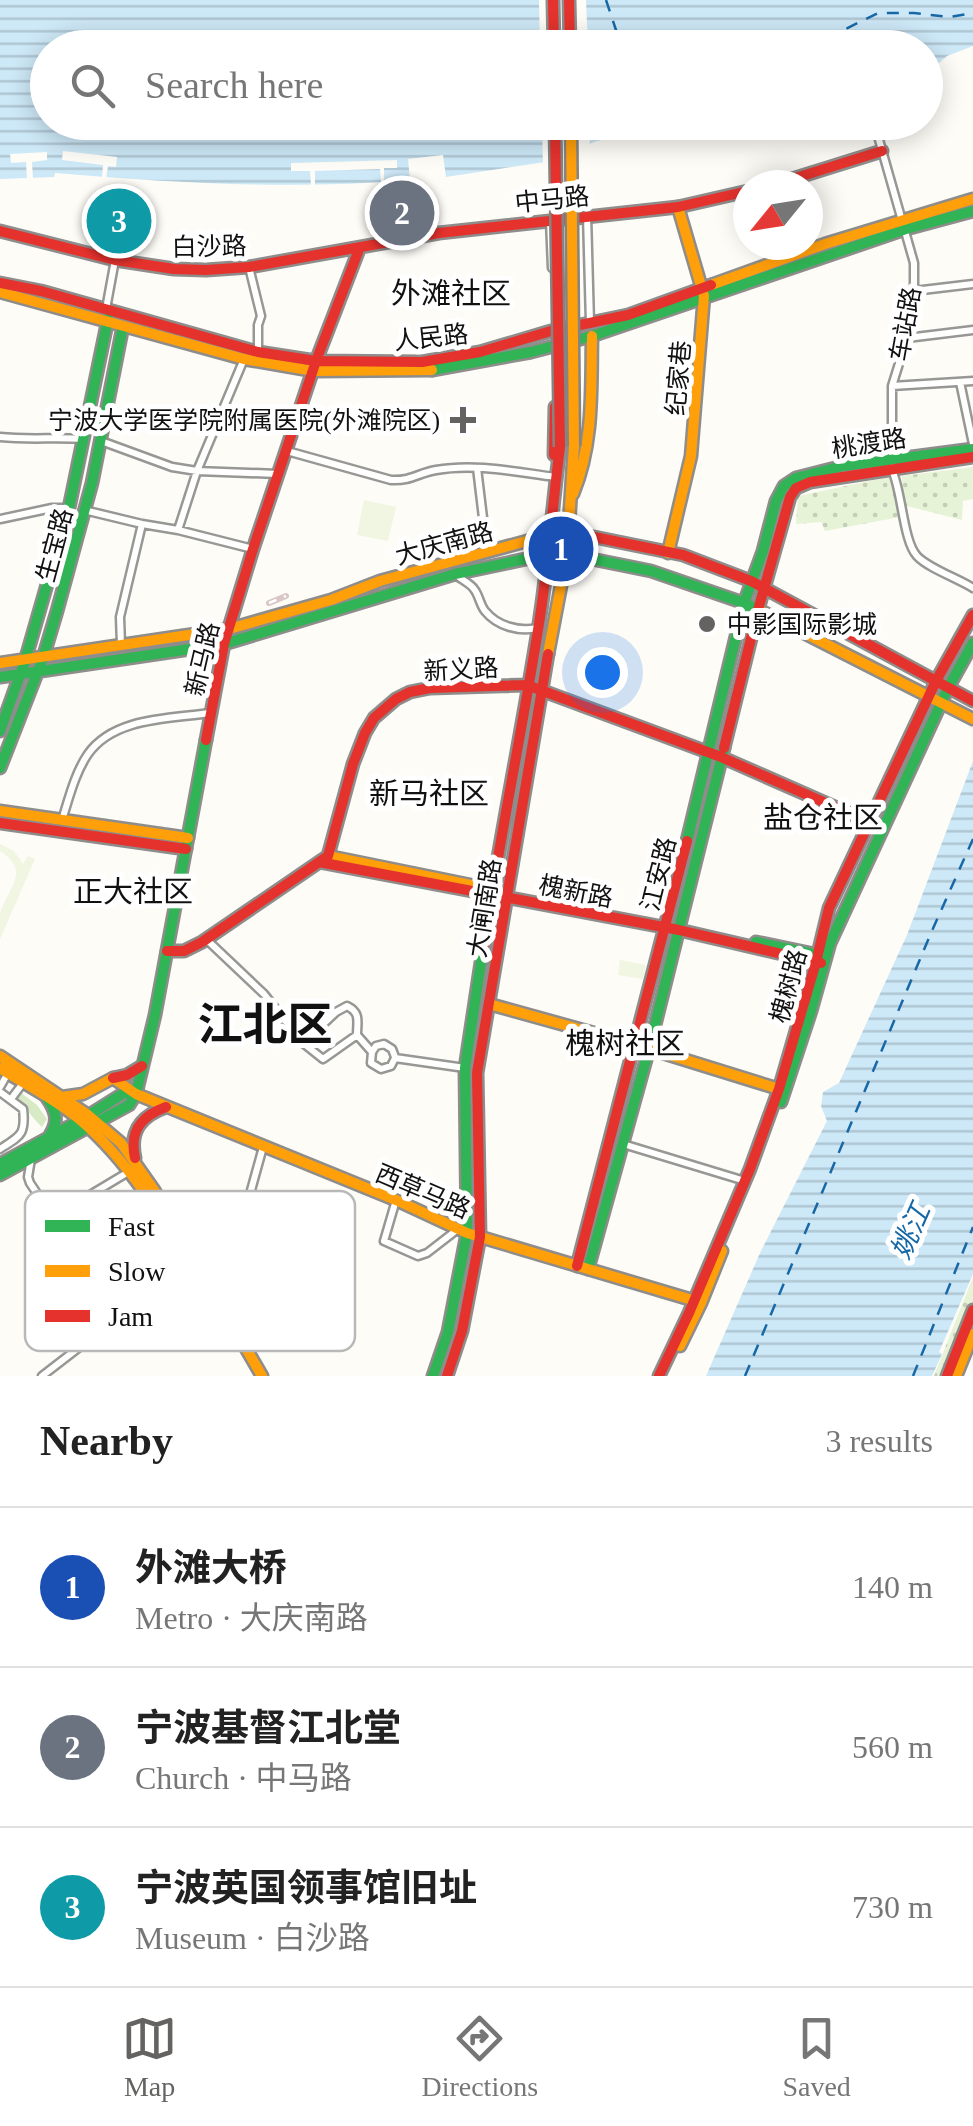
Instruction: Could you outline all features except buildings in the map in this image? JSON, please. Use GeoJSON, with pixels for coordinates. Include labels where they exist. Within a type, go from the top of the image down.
{"type":"FeatureCollection","features":[{"type":"Feature","properties":{"kind":"main road"},"geometry":{"type":"LineString","coordinates":[[553,0],[554,30]]}},
{"type":"Feature","properties":{"kind":"main road"},"geometry":{"type":"LineString","coordinates":[[569,0],[570,30]]}},
{"type":"Feature","properties":{"kind":"main road","name":"大闸南路"},"geometry":{"type":"LineString","coordinates":[[433,1376],[448,1332],[463,1230],[465,1068],[538,628],[555,498],[560,447],[555,140]]}},
{"type":"Feature","properties":{"kind":"main road","name":"大闸南路"},"geometry":{"type":"LineString","coordinates":[[447,1376],[462,1332],[480,1236],[477,1073],[567,554],[574,446],[571,140]]}},
{"type":"Feature","properties":{"kind":"main road"},"geometry":{"type":"LineString","coordinates":[[823,170],[882,152]]}},
{"type":"Feature","properties":{"kind":"main road","name":"中马路"},"geometry":{"type":"LineString","coordinates":[[360,247],[587,215],[648,212],[733,194]]}},
{"type":"Feature","properties":{"kind":"main road","name":"人民路"},"geometry":{"type":"LineString","coordinates":[[823,247],[973,199]]}},
{"type":"Feature","properties":{"kind":"main road","name":"纪家巷"},"geometry":{"type":"LineString","coordinates":[[668,553],[691,456],[702,350],[703,292],[678,207]]}},
{"type":"Feature","properties":{"kind":"main road","name":"人民路"},"geometry":{"type":"LineString","coordinates":[[904,224],[973,211]]}},
{"type":"Feature","properties":{"kind":"main road","name":"白沙路"},"geometry":{"type":"LineString","coordinates":[[0,231],[115,260],[174,270],[249,267],[360,247]]}},
{"type":"Feature","properties":{"kind":"main road","name":"新马路"},"geometry":{"type":"LineString","coordinates":[[136,1094],[224,644],[315,366],[360,247]]}},
{"type":"Feature","properties":{"kind":"main road","name":"人民路"},"geometry":{"type":"LineString","coordinates":[[0,282],[108,315],[123,326],[244,358],[423,372],[553,346],[786,260]]}},
{"type":"Feature","properties":{"kind":"main road","name":"人民路"},"geometry":{"type":"LineString","coordinates":[[0,292],[315,366],[422,362],[480,352],[555,330],[591,330]]}},
{"type":"Feature","properties":{"kind":"main road","name":"生宝路"},"geometry":{"type":"LineString","coordinates":[[0,730],[69,508],[108,315]]}},
{"type":"Feature","properties":{"kind":"main road","name":"生宝路"},"geometry":{"type":"LineString","coordinates":[[0,768],[43,658],[84,510],[123,326]]}},
{"type":"Feature","properties":{"kind":"main road"},"geometry":{"type":"LineString","coordinates":[[570,500],[582,475],[588,427],[591,330]]}},
{"type":"Feature","properties":{"kind":"main road"},"geometry":{"type":"LineString","coordinates":[[553,346],[555,498]]}},
{"type":"Feature","properties":{"kind":"main road","name":"桃渡路"},"geometry":{"type":"LineString","coordinates":[[892,464],[973,447]]}},
{"type":"Feature","properties":{"kind":"main road","name":"桃渡路"},"geometry":{"type":"LineString","coordinates":[[785,495],[787,482],[797,477],[973,457]]}},
{"type":"Feature","properties":{"kind":"main road","name":"江安路"},"geometry":{"type":"LineString","coordinates":[[582,1267],[744,603],[785,495]]}},
{"type":"Feature","properties":{"kind":"main road","name":"江安路"},"geometry":{"type":"LineString","coordinates":[[582,1267],[623,1144],[649,1049],[785,495]]}},
{"type":"Feature","properties":{"kind":"main road","name":"大庆南路"},"geometry":{"type":"LineString","coordinates":[[0,663],[229,629],[331,600],[380,581],[568,532],[702,561],[752,581],[973,701]]}},
{"type":"Feature","properties":{"kind":"main road","name":"大庆南路"},"geometry":{"type":"LineString","coordinates":[[0,677],[224,644],[454,574],[549,554],[567,554],[650,571],[744,603],[973,719]]}},
{"type":"Feature","properties":{"kind":"main road","name":"槐树路"},"geometry":{"type":"LineString","coordinates":[[662,1376],[698,1302],[785,1090],[821,959],[828,908],[929,695],[973,615]]}},
{"type":"Feature","properties":{"kind":"main road","name":"槐树路"},"geometry":{"type":"LineString","coordinates":[[698,1302],[779,1088],[821,959],[948,705],[948,688],[973,643]]}},
{"type":"Feature","properties":{"kind":"main road","name":"新义路"},"geometry":{"type":"LineString","coordinates":[[323,859],[358,749],[374,718],[410,692],[430,688],[527,686],[721,757],[869,822]]}},
{"type":"Feature","properties":{"kind":"main road"},"geometry":{"type":"LineString","coordinates":[[0,811],[187,844]]}},
{"type":"Feature","properties":{"kind":"main road"},"geometry":{"type":"LineString","coordinates":[[0,823],[187,844]]}},
{"type":"Feature","properties":{"kind":"main road"},"geometry":{"type":"LineString","coordinates":[[167,951],[184,951],[206,939],[323,859]]}},
{"type":"Feature","properties":{"kind":"main road","name":"槐新路"},"geometry":{"type":"LineString","coordinates":[[323,859],[821,959]]}},
{"type":"Feature","properties":{"kind":"main road"},"geometry":{"type":"LineString","coordinates":[[488,1004],[779,1088]]}},
{"type":"Feature","properties":{"kind":"main road"},"geometry":{"type":"LineString","coordinates":[[0,1056],[62,1098],[88,1121]]}},
{"type":"Feature","properties":{"kind":"main road"},"geometry":{"type":"LineString","coordinates":[[62,1098],[83,1094],[142,1066]]}},
{"type":"Feature","properties":{"kind":"main road"},"geometry":{"type":"LineString","coordinates":[[4,1070],[121,1144],[146,1191]]}},
{"type":"Feature","properties":{"kind":"main road","name":"西草马路"},"geometry":{"type":"LineString","coordinates":[[113,1078],[167,1108],[463,1230],[698,1302]]}},
{"type":"Feature","properties":{"kind":"main road"},"geometry":{"type":"LineString","coordinates":[[0,1164],[47,1138],[129,1105],[136,1094]]}},
{"type":"Feature","properties":{"kind":"main road"},"geometry":{"type":"LineString","coordinates":[[47,1138],[57,1126],[57,1114],[48,1098]]}},
{"type":"Feature","properties":{"kind":"main road"},"geometry":{"type":"LineString","coordinates":[[148,1191],[134,1168],[133,1132],[149,1114],[167,1108]]}},
{"type":"Feature","properties":{"kind":"main road"},"geometry":{"type":"LineString","coordinates":[[0,1175],[88,1121]]}},
{"type":"Feature","properties":{"kind":"main road"},"geometry":{"type":"LineString","coordinates":[[948,1376],[973,1310]]}},
{"type":"Feature","properties":{"kind":"main road"},"geometry":{"type":"LineString","coordinates":[[973,1334],[963,1364],[973,1369]]}},
{"type":"Feature","properties":{"kind":"main road"},"geometry":{"type":"LineString","coordinates":[[243,1351],[258,1376]]}},
{"type":"Feature","properties":{"kind":"main road"},"geometry":{"type":"LineString","coordinates":[[245,1351],[258,1376]]}},
{"type":"Feature","properties":{"kind":"street","name":"车站路"},"geometry":{"type":"LineString","coordinates":[[879,140],[914,263],[907,338],[892,386],[892,464],[912,550],[919,559],[973,588]]}},
{"type":"Feature","properties":{"kind":"street"},"geometry":{"type":"LineString","coordinates":[[587,215],[591,330]]}},
{"type":"Feature","properties":{"kind":"street"},"geometry":{"type":"LineString","coordinates":[[550,220],[555,330]]}},
{"type":"Feature","properties":{"kind":"street"},"geometry":{"type":"LineString","coordinates":[[108,315],[115,260]]}},
{"type":"Feature","properties":{"kind":"street"},"geometry":{"type":"LineString","coordinates":[[249,267],[261,316],[258,352]]}},
{"type":"Feature","properties":{"kind":"street"},"geometry":{"type":"LineString","coordinates":[[914,292],[973,284]]}},
{"type":"Feature","properties":{"kind":"street"},"geometry":{"type":"LineString","coordinates":[[907,338],[973,330]]}},
{"type":"Feature","properties":{"kind":"street"},"geometry":{"type":"LineString","coordinates":[[178,530],[197,471],[244,358]]}},
{"type":"Feature","properties":{"kind":"street"},"geometry":{"type":"LineString","coordinates":[[892,386],[973,381]]}},
{"type":"Feature","properties":{"kind":"street"},"geometry":{"type":"LineString","coordinates":[[960,382],[973,447]]}},
{"type":"Feature","properties":{"kind":"street"},"geometry":{"type":"LineString","coordinates":[[0,438],[85,439]]}},
{"type":"Feature","properties":{"kind":"street"},"geometry":{"type":"LineString","coordinates":[[100,440],[172,467],[279,474]]}},
{"type":"Feature","properties":{"kind":"street"},"geometry":{"type":"LineString","coordinates":[[287,451],[391,480],[406,480],[434,470],[476,468],[555,477]]}},
{"type":"Feature","properties":{"kind":"street"},"geometry":{"type":"LineString","coordinates":[[476,468],[487,552]]}},
{"type":"Feature","properties":{"kind":"street"},"geometry":{"type":"LineString","coordinates":[[0,519],[69,508]]}},
{"type":"Feature","properties":{"kind":"street"},"geometry":{"type":"LineString","coordinates":[[84,510],[253,549]]}},
{"type":"Feature","properties":{"kind":"street"},"geometry":{"type":"LineString","coordinates":[[121,645],[120,617],[142,524]]}},
{"type":"Feature","properties":{"kind":"street"},"geometry":{"type":"LineString","coordinates":[[454,574],[474,590],[483,609],[494,619],[514,628],[538,628]]}},
{"type":"Feature","properties":{"kind":"street"},"geometry":{"type":"LineString","coordinates":[[62,820],[83,763],[108,734],[124,726],[210,714]]}},
{"type":"Feature","properties":{"kind":"street"},"geometry":{"type":"LineString","coordinates":[[206,939],[264,994],[303,1043],[323,1059],[357,1035],[359,1018],[355,1010],[347,1006],[336,1012],[303,1043]]}},
{"type":"Feature","properties":{"kind":"street"},"geometry":{"type":"LineString","coordinates":[[357,1035],[372,1052]]}},
{"type":"Feature","properties":{"kind":"street"},"geometry":{"type":"LineString","coordinates":[[384,1044],[392,1049],[395,1058],[391,1066],[381,1069],[372,1063],[372,1052],[384,1044]]}},
{"type":"Feature","properties":{"kind":"street"},"geometry":{"type":"LineString","coordinates":[[395,1058],[465,1068]]}},
{"type":"Feature","properties":{"kind":"street"},"geometry":{"type":"LineString","coordinates":[[0,1149],[22,1135],[25,1125],[23,1109],[0,1089],[4,1070]]}},
{"type":"Feature","properties":{"kind":"street"},"geometry":{"type":"LineString","coordinates":[[11,1099],[23,1083]]}},
{"type":"Feature","properties":{"kind":"street"},"geometry":{"type":"LineString","coordinates":[[623,1144],[745,1181]]}},
{"type":"Feature","properties":{"kind":"street"},"geometry":{"type":"LineString","coordinates":[[251,1191],[263,1148]]}},
{"type":"Feature","properties":{"kind":"street"},"geometry":{"type":"LineString","coordinates":[[31,1158],[28,1172],[35,1191]]}},
{"type":"Feature","properties":{"kind":"street"},"geometry":{"type":"LineString","coordinates":[[96,1191],[134,1168]]}},
{"type":"Feature","properties":{"kind":"street"},"geometry":{"type":"LineString","coordinates":[[396,1200],[384,1241],[418,1256],[463,1230]]}},
{"type":"Feature","properties":{"kind":"street"},"geometry":{"type":"LineString","coordinates":[[42,1376],[74,1351]]}},
{"type":"Feature","properties":{"kind":"green space"},"geometry":{"type":"Polygon","coordinates":[[[973,467],[973,499],[963,501],[962,520],[903,505],[902,476],[973,467]]]}},
{"type":"Feature","properties":{"kind":"green space"},"geometry":{"type":"Polygon","coordinates":[[[893,476],[900,517],[825,531],[821,522],[796,524],[798,496],[893,476]]]}},
{"type":"Feature","properties":{"kind":"green space"},"geometry":{"type":"Polygon","coordinates":[[[364,500],[396,507],[388,541],[357,535],[364,500]]]}},
{"type":"Feature","properties":{"kind":"green space"},"geometry":{"type":"Polygon","coordinates":[[[0,844],[14,851],[23,864],[28,856],[35,859],[0,939],[0,914],[16,874],[15,866],[0,851],[0,844]]]}},
{"type":"Feature","properties":{"kind":"green space"},"geometry":{"type":"Polygon","coordinates":[[[620,960],[646,965],[643,979],[618,975],[620,960]]]}},
{"type":"Feature","properties":{"kind":"green space"},"geometry":{"type":"Polygon","coordinates":[[[20,1092],[47,1119],[42,1127],[16,1098],[20,1092]]]}},
{"type":"Feature","properties":{"kind":"green space"},"geometry":{"type":"Polygon","coordinates":[[[973,1277],[973,1314],[946,1376],[934,1376],[973,1277]]]}},
{"type":"Feature","properties":{"kind":"water"},"geometry":{"type":"Polygon","coordinates":[[[0,0],[973,0],[973,46],[943,59],[943,30],[30,30],[30,140],[601,140],[545,162],[446,177],[443,155],[408,159],[410,180],[366,183],[233,184],[55,173],[54,177],[0,179],[0,0]]]}},
{"type":"Feature","properties":{"kind":"water","name":"姚江"},"geometry":{"type":"Polygon","coordinates":[[[973,761],[973,1274],[939,1352],[942,1354],[932,1376],[706,1376],[760,1253],[827,1121],[821,1106],[823,1092],[839,1083],[907,935],[973,761]]]}},
{"type":"Feature","properties":{"kind":"pier"},"geometry":{"type":"Polygon","coordinates":[[[539,0],[586,0],[587,30],[540,30],[539,0]]]}},
{"type":"Feature","properties":{"kind":"pier"},"geometry":{"type":"Polygon","coordinates":[[[542,140],[590,140],[590,149],[543,168],[542,140]]]}},
{"type":"Feature","properties":{"kind":"pier"},"geometry":{"type":"Polygon","coordinates":[[[63,151],[117,157],[116,167],[108,166],[106,179],[102,178],[103,165],[62,160],[63,151]]]}},
{"type":"Feature","properties":{"kind":"pier"},"geometry":{"type":"Polygon","coordinates":[[[47,152],[47,160],[32,162],[33,179],[27,180],[26,162],[11,163],[10,154],[47,152]]]}},
{"type":"Feature","properties":{"kind":"pier"},"geometry":{"type":"Polygon","coordinates":[[[397,160],[397,168],[384,168],[384,183],[380,169],[315,171],[315,186],[311,186],[310,171],[291,171],[291,163],[397,160]]]}},
{"type":"Feature","properties":{"kind":"ferry route"},"geometry":{"type":"LineString","coordinates":[[606,0],[616,30]]}},
{"type":"Feature","properties":{"kind":"ferry route"},"geometry":{"type":"LineString","coordinates":[[844,30],[878,13],[949,17],[973,13]]}},
{"type":"Feature","properties":{"kind":"ferry route"},"geometry":{"type":"LineString","coordinates":[[745,1376],[973,839]]}},
{"type":"Feature","properties":{"kind":"ferry route"},"geometry":{"type":"LineString","coordinates":[[913,1376],[973,1227]]}},
{"type":"Feature","properties":{"kind":"railway"},"geometry":{"type":"LineString","coordinates":[[269,603],[286,596]]}},
{"type":"Feature","properties":{"kind":"traffic: fast"},"geometry":{"type":"LineString","coordinates":[[432,370],[592,336],[906,229],[973,211]]}},
{"type":"Feature","properties":{"kind":"traffic: fast"},"geometry":{"type":"LineString","coordinates":[[0,731],[25,661],[69,508],[108,319]]}},
{"type":"Feature","properties":{"kind":"traffic: fast"},"geometry":{"type":"LineString","coordinates":[[0,768],[57,611],[92,483],[123,326]]}},
{"type":"Feature","properties":{"kind":"traffic: fast"},"geometry":{"type":"LineString","coordinates":[[687,841],[744,603],[784,486],[796,478],[843,466],[973,449]]}},
{"type":"Feature","properties":{"kind":"traffic: fast"},"geometry":{"type":"LineString","coordinates":[[0,677],[224,644],[455,574],[549,554],[651,571],[761,611]]}},
{"type":"Feature","properties":{"kind":"traffic: fast"},"geometry":{"type":"LineString","coordinates":[[781,1102],[830,943],[948,688],[973,643]]}},
{"type":"Feature","properties":{"kind":"traffic: fast"},"geometry":{"type":"LineString","coordinates":[[0,1175],[129,1105],[136,1094],[155,1015],[206,740]]}},
{"type":"Feature","properties":{"kind":"traffic: fast"},"geometry":{"type":"LineString","coordinates":[[588,1269],[649,1049],[724,748]]}},
{"type":"Feature","properties":{"kind":"traffic: fast"},"geometry":{"type":"LineString","coordinates":[[756,942],[819,955]]}},
{"type":"Feature","properties":{"kind":"traffic: fast"},"geometry":{"type":"LineString","coordinates":[[433,1376],[448,1332],[467,1233],[465,1068],[483,949]]}},
{"type":"Feature","properties":{"kind":"traffic: fast"},"geometry":{"type":"LineString","coordinates":[[0,1164],[124,1093],[133,1094]]}},
{"type":"Feature","properties":{"kind":"traffic: fast"},"geometry":{"type":"LineString","coordinates":[[47,1098],[55,1116],[50,1135]]}},
{"type":"Feature","properties":{"kind":"traffic: slow"},"geometry":{"type":"LineString","coordinates":[[571,140],[574,446]]}},
{"type":"Feature","properties":{"kind":"traffic: slow"},"geometry":{"type":"LineString","coordinates":[[711,285],[825,244],[973,199]]}},
{"type":"Feature","properties":{"kind":"traffic: slow"},"geometry":{"type":"LineString","coordinates":[[668,553],[691,456],[704,296],[678,207]]}},
{"type":"Feature","properties":{"kind":"traffic: slow"},"geometry":{"type":"LineString","coordinates":[[0,292],[244,359],[314,371],[432,370]]}},
{"type":"Feature","properties":{"kind":"traffic: slow"},"geometry":{"type":"LineString","coordinates":[[573,494],[588,436],[592,336]]}},
{"type":"Feature","properties":{"kind":"traffic: slow"},"geometry":{"type":"LineString","coordinates":[[548,654],[567,554],[574,446]]}},
{"type":"Feature","properties":{"kind":"traffic: slow"},"geometry":{"type":"LineString","coordinates":[[0,663],[229,629],[331,600],[380,581],[549,535],[568,532],[589,536]]}},
{"type":"Feature","properties":{"kind":"traffic: slow"},"geometry":{"type":"LineString","coordinates":[[761,611],[973,719]]}},
{"type":"Feature","properties":{"kind":"traffic: slow"},"geometry":{"type":"LineString","coordinates":[[0,811],[188,838]]}},
{"type":"Feature","properties":{"kind":"traffic: slow"},"geometry":{"type":"LineString","coordinates":[[328,856],[495,890]]}},
{"type":"Feature","properties":{"kind":"traffic: slow"},"geometry":{"type":"LineString","coordinates":[[489,1004],[779,1089]]}},
{"type":"Feature","properties":{"kind":"traffic: slow"},"geometry":{"type":"LineString","coordinates":[[0,1056],[88,1115],[121,1143],[155,1191]]}},
{"type":"Feature","properties":{"kind":"traffic: slow"},"geometry":{"type":"LineString","coordinates":[[0,1068],[70,1112],[117,1156],[143,1191]]}},
{"type":"Feature","properties":{"kind":"traffic: slow"},"geometry":{"type":"LineString","coordinates":[[62,1097],[83,1094],[113,1078],[136,1094],[467,1233],[699,1302]]}},
{"type":"Feature","properties":{"kind":"traffic: slow"},"geometry":{"type":"LineString","coordinates":[[680,1346],[722,1251]]}},
{"type":"Feature","properties":{"kind":"traffic: slow"},"geometry":{"type":"LineString","coordinates":[[956,1376],[973,1334]]}},
{"type":"Feature","properties":{"kind":"traffic: slow"},"geometry":{"type":"LineString","coordinates":[[247,1351],[262,1376]]}},
{"type":"Feature","properties":{"kind":"traffic: jam"},"geometry":{"type":"LineString","coordinates":[[553,0],[554,30]]}},
{"type":"Feature","properties":{"kind":"traffic: jam"},"geometry":{"type":"LineString","coordinates":[[569,0],[570,30]]}},
{"type":"Feature","properties":{"kind":"traffic: jam"},"geometry":{"type":"LineString","coordinates":[[555,140],[560,447]]}},
{"type":"Feature","properties":{"kind":"traffic: jam"},"geometry":{"type":"LineString","coordinates":[[821,170],[882,151]]}},
{"type":"Feature","properties":{"kind":"traffic: jam"},"geometry":{"type":"LineString","coordinates":[[0,231],[115,260],[206,270],[249,267],[439,233],[678,207],[733,194]]}},
{"type":"Feature","properties":{"kind":"traffic: jam"},"geometry":{"type":"LineString","coordinates":[[206,740],[224,644],[253,549],[316,361],[360,247]]}},
{"type":"Feature","properties":{"kind":"traffic: jam"},"geometry":{"type":"LineString","coordinates":[[0,283],[258,352],[316,361],[422,362],[480,352],[551,331],[628,315],[711,285]]}},
{"type":"Feature","properties":{"kind":"traffic: jam"},"geometry":{"type":"LineString","coordinates":[[554,455],[555,407]]}},
{"type":"Feature","properties":{"kind":"traffic: jam"},"geometry":{"type":"LineString","coordinates":[[483,949],[538,630],[560,447]]}},
{"type":"Feature","properties":{"kind":"traffic: jam"},"geometry":{"type":"LineString","coordinates":[[724,748],[758,610],[790,497],[796,488],[810,482],[973,457]]}},
{"type":"Feature","properties":{"kind":"traffic: jam"},"geometry":{"type":"LineString","coordinates":[[589,536],[683,555],[751,581],[973,701]]}},
{"type":"Feature","properties":{"kind":"traffic: jam"},"geometry":{"type":"LineString","coordinates":[[659,1376],[750,1169],[779,1089],[829,908],[936,681],[973,615]]}},
{"type":"Feature","properties":{"kind":"traffic: jam"},"geometry":{"type":"LineString","coordinates":[[447,1376],[462,1331],[480,1237],[477,1073],[548,654]]}},
{"type":"Feature","properties":{"kind":"traffic: jam"},"geometry":{"type":"LineString","coordinates":[[167,951],[184,951],[202,942],[328,856],[353,764],[374,718],[396,699],[430,688],[527,685],[721,757],[869,822]]}},
{"type":"Feature","properties":{"kind":"traffic: jam"},"geometry":{"type":"LineString","coordinates":[[0,823],[186,849]]}},
{"type":"Feature","properties":{"kind":"traffic: jam"},"geometry":{"type":"LineString","coordinates":[[577,1266],[687,841]]}},
{"type":"Feature","properties":{"kind":"traffic: jam"},"geometry":{"type":"LineString","coordinates":[[319,862],[679,930],[821,963]]}},
{"type":"Feature","properties":{"kind":"traffic: jam"},"geometry":{"type":"LineString","coordinates":[[113,1078],[142,1066]]}},
{"type":"Feature","properties":{"kind":"traffic: jam"},"geometry":{"type":"LineString","coordinates":[[135,1158],[134,1140],[139,1126],[166,1107]]}},
{"type":"Feature","properties":{"kind":"traffic: jam"},"geometry":{"type":"LineString","coordinates":[[947,1376],[973,1310]]}},
{"type":"Feature","properties":{"kind":"place","name":"宁波基督江北堂"},"geometry":{"type":"Point","coordinates":[402,213]}},
{"type":"Feature","properties":{"kind":"place","name":"宁波英国领事馆旧址"},"geometry":{"type":"Point","coordinates":[119,221]}},
{"type":"Feature","properties":{"kind":"place","name":"宁波大学医学院附属医院(外滩院区)"},"geometry":{"type":"Point","coordinates":[463,420]}},
{"type":"Feature","properties":{"kind":"place","name":"外滩大桥"},"geometry":{"type":"Point","coordinates":[561,549]}},
{"type":"Feature","properties":{"kind":"place","name":"中影国际影城"},"geometry":{"type":"Point","coordinates":[707,624]}},
{"type":"Feature","properties":{"kind":"district","name":"外滩社区"},"geometry":{"type":"Point","coordinates":[451,294]}},
{"type":"Feature","properties":{"kind":"district","name":"新马社区"},"geometry":{"type":"Point","coordinates":[429,794]}},
{"type":"Feature","properties":{"kind":"district","name":"盐仓社区"},"geometry":{"type":"Point","coordinates":[823,818]}},
{"type":"Feature","properties":{"kind":"district","name":"正大社区"},"geometry":{"type":"Point","coordinates":[133,892]}},
{"type":"Feature","properties":{"kind":"district","name":"江北区"},"geometry":{"type":"Point","coordinates":[265,1024]}},
{"type":"Feature","properties":{"kind":"district","name":"槐树社区"},"geometry":{"type":"Point","coordinates":[625,1044]}}]}
